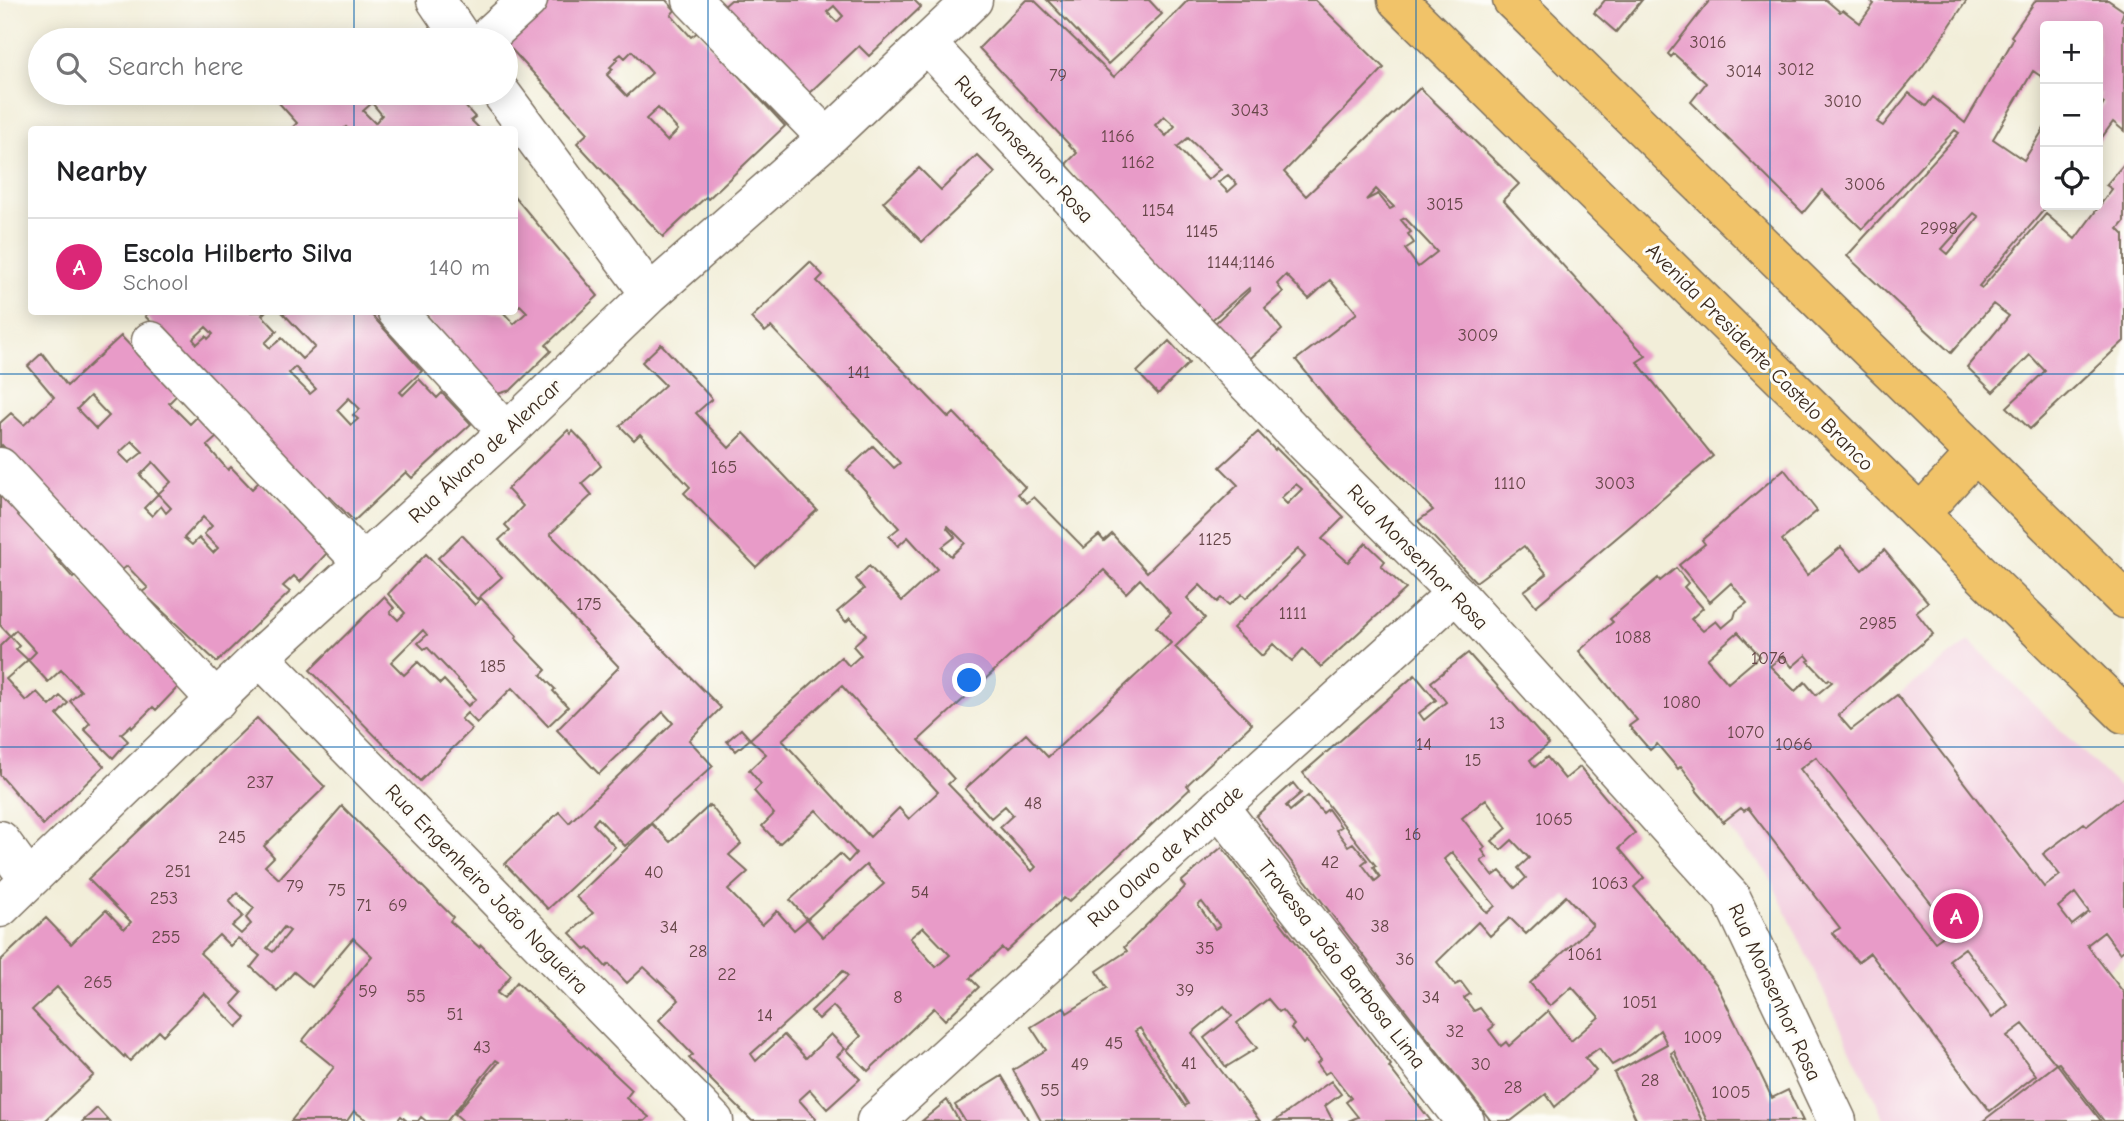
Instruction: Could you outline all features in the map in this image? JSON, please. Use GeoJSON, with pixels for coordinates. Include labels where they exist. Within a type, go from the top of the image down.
{"type":"FeatureCollection","features":[{"type":"Feature","properties":{"kind":"main road","name":"Avenida Presidente Castelo Branco"},"geometry":{"type":"LineString","coordinates":[[1397,0],[2124,714]]}},
{"type":"Feature","properties":{"kind":"main road"},"geometry":{"type":"LineString","coordinates":[[1512,0],[2124,599]]}},
{"type":"Feature","properties":{"kind":"main road"},"geometry":{"type":"LineString","coordinates":[[1920,514],[1975,454]]}},
{"type":"Feature","properties":{"kind":"street"},"geometry":{"type":"LineString","coordinates":[[436,0],[455,28]]}},
{"type":"Feature","properties":{"kind":"street"},"geometry":{"type":"LineString","coordinates":[[497,28],[528,0]]}},
{"type":"Feature","properties":{"kind":"street"},"geometry":{"type":"LineString","coordinates":[[692,0],[827,138]]}},
{"type":"Feature","properties":{"kind":"street","name":"Rua Álvaro de Alencar"},"geometry":{"type":"LineString","coordinates":[[0,908],[260,657],[507,432],[650,294],[827,138],[927,44],[956,6]]}},
{"type":"Feature","properties":{"kind":"street","name":"Rua Monsenhor Rosa"},"geometry":{"type":"LineString","coordinates":[[927,44],[1218,353],[1456,593],[1731,897],[1837,1121]]}},
{"type":"Feature","properties":{"kind":"street"},"geometry":{"type":"LineString","coordinates":[[510,105],[650,294]]}},
{"type":"Feature","properties":{"kind":"street"},"geometry":{"type":"LineString","coordinates":[[400,315],[507,432]]}},
{"type":"Feature","properties":{"kind":"street"},"geometry":{"type":"LineString","coordinates":[[151,341],[364,564]]}},
{"type":"Feature","properties":{"kind":"street"},"geometry":{"type":"LineString","coordinates":[[0,467],[217,701]]}},
{"type":"Feature","properties":{"kind":"street","name":"Rua Olavo de Andrade"},"geometry":{"type":"LineString","coordinates":[[876,1121],[1456,593]]}},
{"type":"Feature","properties":{"kind":"street","name":"Rua Engenheiro João Nogueira"},"geometry":{"type":"LineString","coordinates":[[260,657],[714,1121]]}},
{"type":"Feature","properties":{"kind":"street","name":"Travessa João Barbosa Lima"},"geometry":{"type":"LineString","coordinates":[[1219,807],[1465,1121]]}},
{"type":"Feature","properties":{"kind":"street"},"geometry":{"type":"LineString","coordinates":[[0,840],[29,880]]}},
{"type":"Feature","properties":{"kind":"shaded area"},"geometry":{"type":"Polygon","coordinates":[[[1969,641],[2124,792],[2124,957],[2108,970],[2124,992],[2124,1121],[1885,1121],[1768,874],[1726,825],[1969,641]]]}},
{"type":"Feature","properties":{"kind":"building"},"geometry":{"type":"Polygon","coordinates":[[[549,0],[666,0],[675,10],[671,15],[691,37],[698,32],[785,126],[708,199],[706,197],[663,237],[577,143],[588,133],[518,56],[517,28],[549,0]],[[632,51],[625,58],[621,54],[616,58],[618,59],[610,67],[613,69],[607,75],[627,96],[652,73],[632,51]],[[658,108],[646,119],[667,141],[678,130],[658,108]]]}},
{"type":"Feature","properties":{"kind":"building"},"geometry":{"type":"Polygon","coordinates":[[[731,0],[914,0],[921,7],[869,56],[859,46],[807,95],[723,7],[731,0]],[[834,6],[827,12],[837,22],[843,16],[834,6]]]}},
{"type":"Feature","properties":{"kind":"building"},"geometry":{"type":"Polygon","coordinates":[[[1026,0],[1034,0],[1114,77],[1188,0],[1315,0],[1384,68],[1284,172],[1306,196],[1420,88],[1519,184],[1503,200],[1646,356],[1637,362],[1713,456],[1536,606],[1524,591],[1547,574],[1524,546],[1476,582],[1418,521],[1433,510],[1334,407],[1296,360],[1357,313],[1330,280],[1309,299],[1286,275],[1277,284],[1283,292],[1265,308],[1282,330],[1243,365],[1210,328],[1250,290],[1249,288],[1208,323],[1066,164],[1077,153],[979,48],[1026,0]],[[1164,116],[1155,125],[1166,136],[1175,126],[1164,116]],[[1188,138],[1177,147],[1208,180],[1221,169],[1188,138]],[[1228,175],[1218,182],[1228,192],[1237,184],[1228,175]],[[1376,189],[1366,200],[1378,194],[1390,209],[1394,207],[1376,189]],[[1405,218],[1401,220],[1411,232],[1408,234],[1414,243],[1405,249],[1418,267],[1437,252],[1405,218]]]}},
{"type":"Feature","properties":{"kind":"building"},"geometry":{"type":"Polygon","coordinates":[[[1047,0],[1149,0],[1162,14],[1108,64],[1047,0]]]}},
{"type":"Feature","properties":{"kind":"building"},"geometry":{"type":"Polygon","coordinates":[[[1605,0],[1642,0],[1616,32],[1594,13],[1605,0]]]}},
{"type":"Feature","properties":{"kind":"building"},"geometry":{"type":"Polygon","coordinates":[[[1710,0],[1826,0],[1860,23],[1874,4],[1869,0],[1967,0],[1921,69],[1877,122],[1883,126],[1909,93],[1926,106],[1933,97],[1965,123],[2012,42],[2011,36],[2036,0],[2108,0],[2124,11],[2121,20],[2124,22],[2124,131],[2113,122],[2103,136],[2103,21],[2040,21],[2040,76],[2033,71],[1993,139],[2024,160],[2040,135],[2040,210],[2044,210],[1979,286],[1982,288],[2046,214],[2075,239],[2096,210],[2103,210],[2103,201],[2112,189],[2106,185],[2124,164],[2124,222],[2118,229],[2124,235],[2124,341],[2030,429],[2007,407],[2045,371],[2030,355],[1993,392],[1967,367],[2009,316],[1993,304],[1951,353],[1847,256],[1959,133],[1955,130],[1862,229],[1822,190],[1803,213],[1691,102],[1706,83],[1674,54],[1671,57],[1668,54],[1710,0]],[[1974,213],[1942,249],[1948,254],[1979,217],[1974,213]]]}},
{"type":"Feature","properties":{"kind":"building"},"geometry":{"type":"Polygon","coordinates":[[[281,105],[370,105],[363,111],[375,123],[382,115],[374,105],[464,105],[475,117],[471,120],[477,126],[294,126],[297,123],[281,105]]]}},
{"type":"Feature","properties":{"kind":"building"},"geometry":{"type":"Polygon","coordinates":[[[977,155],[995,173],[922,242],[883,202],[919,168],[941,190],[977,155]]]}},
{"type":"Feature","properties":{"kind":"building"},"geometry":{"type":"Polygon","coordinates":[[[518,201],[598,296],[546,345],[551,351],[511,390],[497,394],[423,315],[506,315],[514,324],[527,312],[520,305],[518,306],[518,201]]]}},
{"type":"Feature","properties":{"kind":"building"},"geometry":{"type":"Polygon","coordinates":[[[810,262],[823,275],[817,281],[949,418],[954,413],[1025,487],[1018,494],[1027,503],[1034,497],[1084,548],[1099,535],[1104,541],[1112,534],[1147,572],[1238,485],[1220,467],[1258,432],[1344,517],[1322,539],[1348,562],[1366,543],[1385,561],[1381,566],[1406,589],[1321,667],[1303,649],[1292,661],[1273,644],[1262,656],[1233,628],[1305,557],[1298,549],[1246,598],[1242,594],[1229,605],[1221,598],[1217,602],[1200,585],[1187,598],[1205,618],[1175,647],[1252,724],[1187,785],[1190,789],[1069,902],[1064,898],[1006,952],[1002,948],[970,978],[979,987],[945,1020],[934,1008],[868,1071],[847,1050],[861,1036],[833,1006],[819,1019],[811,1011],[848,976],[843,971],[751,1054],[756,1061],[784,1035],[806,1058],[831,1034],[845,1049],[837,1056],[860,1079],[827,1109],[810,1090],[799,1100],[816,1119],[814,1121],[752,1121],[689,1058],[693,1055],[659,1020],[679,1000],[644,967],[627,983],[609,964],[606,967],[589,948],[586,950],[570,933],[593,913],[576,897],[652,824],[670,842],[710,805],[741,844],[729,855],[748,872],[728,890],[762,925],[777,911],[794,930],[807,919],[790,900],[840,854],[848,862],[856,853],[816,810],[779,844],[762,826],[774,814],[754,791],[761,784],[749,770],[766,754],[750,739],[841,657],[849,666],[861,655],[853,646],[866,634],[850,618],[846,622],[837,612],[864,589],[856,579],[869,566],[902,601],[937,569],[908,537],[898,546],[889,536],[899,528],[847,470],[873,446],[894,468],[900,463],[771,327],[765,332],[751,318],[810,262]],[[1296,484],[1281,498],[1287,504],[1302,489],[1296,484]],[[948,526],[955,537],[942,547],[951,556],[965,543],[948,526]],[[1104,570],[919,740],[954,779],[948,784],[1032,871],[1036,867],[1000,827],[1013,815],[1005,806],[991,818],[965,789],[1026,734],[1048,757],[1171,643],[1156,627],[1171,613],[1140,579],[1126,593],[1104,570]],[[842,686],[782,740],[870,837],[899,808],[909,819],[938,792],[842,686]],[[866,865],[807,919],[823,937],[884,884],[866,865]],[[923,927],[910,938],[936,967],[950,955],[923,927]]]}},
{"type":"Feature","properties":{"kind":"building"},"geometry":{"type":"Polygon","coordinates":[[[262,315],[277,331],[265,343],[270,348],[282,338],[302,359],[315,347],[285,315],[372,315],[422,371],[400,392],[403,395],[419,379],[437,398],[442,393],[471,424],[412,478],[406,472],[354,521],[329,496],[324,502],[145,316],[262,315]],[[206,327],[193,339],[197,344],[213,334],[206,327]],[[295,367],[289,373],[310,394],[316,389],[295,367]],[[349,398],[337,410],[351,425],[358,419],[353,415],[360,409],[349,398]]]}},
{"type":"Feature","properties":{"kind":"building"},"geometry":{"type":"Polygon","coordinates":[[[121,336],[177,395],[169,403],[190,424],[197,417],[217,437],[207,446],[228,470],[231,467],[252,489],[259,482],[327,553],[300,582],[294,576],[283,586],[290,592],[217,662],[142,592],[148,588],[127,566],[121,571],[2,445],[0,447],[0,423],[11,413],[24,425],[54,397],[28,366],[42,353],[67,386],[121,336]],[[90,396],[77,409],[96,429],[109,416],[90,396]],[[132,441],[119,453],[129,463],[143,452],[132,441]],[[153,462],[140,475],[158,494],[171,482],[153,462]],[[158,494],[144,508],[152,516],[161,506],[166,513],[171,508],[158,494]],[[203,517],[184,538],[192,545],[199,538],[213,553],[218,548],[204,534],[212,526],[203,517]]]}},
{"type":"Feature","properties":{"kind":"building"},"geometry":{"type":"Polygon","coordinates":[[[1169,341],[1189,363],[1158,394],[1137,372],[1169,341]]]}},
{"type":"Feature","properties":{"kind":"building"},"geometry":{"type":"Polygon","coordinates":[[[661,344],[712,399],[696,413],[729,448],[744,433],[817,510],[756,567],[684,493],[690,487],[640,434],[634,440],[620,426],[665,385],[642,362],[661,344]]]}},
{"type":"Feature","properties":{"kind":"building"},"geometry":{"type":"Polygon","coordinates":[[[568,430],[571,434],[573,431],[588,447],[601,466],[582,483],[592,495],[550,534],[721,708],[689,740],[713,766],[625,846],[598,818],[593,824],[615,847],[548,909],[505,864],[559,812],[569,823],[673,723],[663,712],[599,774],[557,730],[619,667],[499,540],[510,530],[505,525],[523,506],[507,489],[568,430]]]}},
{"type":"Feature","properties":{"kind":"building"},"geometry":{"type":"Polygon","coordinates":[[[1784,469],[1817,511],[1782,540],[1807,575],[1841,547],[1862,570],[1884,550],[1928,602],[1916,612],[1933,634],[1838,715],[1851,730],[1897,695],[2044,887],[2060,875],[2043,854],[2084,823],[2087,826],[2124,797],[2124,950],[2120,953],[2104,932],[2087,945],[2124,993],[2124,1121],[2104,1121],[2059,1063],[2056,1064],[2023,1024],[2007,1036],[2036,1075],[1990,1111],[1870,953],[1858,962],[1832,933],[1840,928],[1748,808],[1744,811],[1741,808],[1723,822],[1696,790],[1681,766],[1678,769],[1657,744],[1650,750],[1629,726],[1637,720],[1579,651],[1613,622],[1610,619],[1658,578],[1660,581],[1676,568],[1688,583],[1684,587],[1703,608],[1691,619],[1703,631],[1716,621],[1722,628],[1734,618],[1736,611],[1747,603],[1731,583],[1710,602],[1679,565],[1705,544],[1702,540],[1784,469]],[[1738,632],[1707,659],[1728,683],[1760,656],[1738,632]],[[1806,655],[1792,667],[1783,656],[1770,666],[1795,691],[1805,682],[1816,695],[1832,682],[1829,679],[1827,681],[1808,661],[1810,660],[1806,655]],[[1816,757],[1800,769],[1935,942],[1952,930],[1816,757]],[[2075,893],[2058,907],[2072,925],[2089,912],[2075,893]],[[1965,948],[1949,960],[1992,1018],[2008,1005],[1965,948]]]}},
{"type":"Feature","properties":{"kind":"building"},"geometry":{"type":"Polygon","coordinates":[[[0,491],[56,553],[53,555],[73,578],[76,575],[179,686],[156,710],[153,707],[132,728],[131,725],[121,734],[128,741],[113,758],[84,729],[90,723],[70,701],[81,691],[61,670],[48,682],[28,660],[36,652],[16,630],[10,636],[0,625],[0,491]]]}},
{"type":"Feature","properties":{"kind":"building"},"geometry":{"type":"Polygon","coordinates":[[[462,535],[502,577],[477,599],[438,558],[462,535]]]}},
{"type":"Feature","properties":{"kind":"building"},"geometry":{"type":"Polygon","coordinates":[[[426,554],[475,605],[481,598],[517,636],[516,639],[546,670],[541,675],[568,707],[548,726],[512,688],[477,723],[467,713],[461,719],[472,729],[420,781],[310,670],[384,597],[394,608],[390,612],[398,620],[405,613],[388,594],[426,554]],[[423,630],[391,662],[404,675],[418,662],[440,684],[444,680],[468,706],[476,699],[427,647],[424,649],[418,643],[427,635],[423,630]]]}},
{"type":"Feature","properties":{"kind":"building"},"geometry":{"type":"Polygon","coordinates":[[[10,636],[19,646],[16,649],[28,660],[6,679],[26,701],[37,692],[50,706],[60,696],[68,703],[57,715],[104,766],[43,825],[0,775],[0,646],[10,636]]]}},
{"type":"Feature","properties":{"kind":"building"},"geometry":{"type":"Polygon","coordinates":[[[1468,653],[1549,744],[1530,760],[1535,767],[1547,757],[1565,779],[1580,767],[1635,833],[1619,848],[1644,878],[1634,887],[1717,985],[1772,1098],[1788,1090],[1803,1121],[1707,1121],[1674,1051],[1671,1053],[1702,1121],[1637,1121],[1614,1073],[1667,1044],[1660,1030],[1632,1054],[1612,1065],[1599,1048],[1585,1058],[1596,1071],[1555,1107],[1546,1094],[1511,1121],[1491,1121],[1256,816],[1293,783],[1301,793],[1286,806],[1290,811],[1308,796],[1323,813],[1328,809],[1341,827],[1336,830],[1348,846],[1353,843],[1367,860],[1362,864],[1375,881],[1380,877],[1373,867],[1376,866],[1303,773],[1415,675],[1436,700],[1419,713],[1424,720],[1446,702],[1431,682],[1468,653]],[[1486,799],[1462,818],[1485,847],[1482,850],[1487,857],[1481,861],[1493,876],[1500,871],[1515,888],[1526,878],[1518,868],[1529,858],[1512,840],[1501,850],[1492,841],[1507,828],[1486,799]],[[1452,852],[1444,859],[1487,913],[1495,906],[1452,852]],[[1566,896],[1526,934],[1510,918],[1490,936],[1478,922],[1437,962],[1455,985],[1461,982],[1470,994],[1464,998],[1474,1011],[1480,1008],[1491,1022],[1494,1026],[1489,1030],[1501,1046],[1506,1042],[1509,1046],[1548,1011],[1571,1041],[1599,1017],[1572,987],[1550,1006],[1530,983],[1593,925],[1566,896]]]}},
{"type":"Feature","properties":{"kind":"building"},"geometry":{"type":"Polygon","coordinates":[[[257,718],[325,787],[264,846],[274,857],[265,866],[279,879],[342,806],[453,917],[450,921],[479,947],[481,945],[511,975],[497,993],[504,998],[517,982],[632,1090],[626,1098],[649,1117],[645,1121],[463,1121],[455,1114],[499,1062],[496,1060],[447,1121],[426,1121],[421,1117],[418,1121],[407,1121],[401,1116],[397,1121],[368,1121],[354,1111],[347,1121],[291,1121],[334,1067],[302,1041],[372,956],[353,938],[312,987],[294,972],[277,991],[251,967],[260,956],[238,938],[230,946],[219,935],[200,953],[242,993],[232,1004],[246,1018],[237,1027],[204,993],[163,1035],[159,1031],[130,1061],[57,987],[32,1010],[94,1075],[45,1121],[0,1121],[0,961],[46,918],[71,944],[106,910],[124,929],[131,922],[88,879],[257,718]],[[237,893],[229,901],[243,916],[232,926],[241,934],[251,924],[246,918],[254,908],[237,893]],[[284,927],[267,948],[273,952],[290,931],[284,927]]]}},
{"type":"Feature","properties":{"kind":"building"},"geometry":{"type":"Polygon","coordinates":[[[741,729],[750,739],[736,751],[727,741],[741,729]]]}},
{"type":"Feature","properties":{"kind":"building"},"geometry":{"type":"Polygon","coordinates":[[[1222,847],[1391,1065],[1389,1067],[1431,1121],[1348,1121],[1358,1117],[1346,1102],[1351,1098],[1330,1071],[1325,1074],[1317,1063],[1321,1060],[1306,1041],[1303,1044],[1291,1028],[1294,1025],[1282,1010],[1279,1012],[1268,999],[1237,1023],[1257,1048],[1226,1067],[1204,1038],[1232,1016],[1224,1006],[1192,1033],[1260,1121],[1041,1121],[1013,1070],[1046,1050],[1031,1027],[1064,1007],[1067,1013],[1107,988],[1097,971],[1127,951],[1124,947],[1185,887],[1181,882],[1222,847]],[[1202,902],[1198,905],[1215,929],[1220,926],[1202,902]],[[1140,1028],[1135,1031],[1185,1106],[1188,1104],[1140,1028]]]}},
{"type":"Feature","properties":{"kind":"building"},"geometry":{"type":"Polygon","coordinates":[[[2057,1064],[2101,1121],[1983,1121],[2057,1064]]]}},
{"type":"Feature","properties":{"kind":"building"},"geometry":{"type":"Polygon","coordinates":[[[1002,1076],[1029,1121],[965,1121],[955,1105],[1002,1076]]]}},
{"type":"Feature","properties":{"kind":"building"},"geometry":{"type":"Polygon","coordinates":[[[1331,1081],[1341,1094],[1325,1106],[1333,1121],[1275,1121],[1331,1081]]]}},
{"type":"Feature","properties":{"kind":"building"},"geometry":{"type":"Polygon","coordinates":[[[947,1100],[959,1121],[922,1121],[947,1100]]]}},
{"type":"Feature","properties":{"kind":"building"},"geometry":{"type":"Polygon","coordinates":[[[97,1108],[109,1121],[83,1121],[97,1108]]]}},
{"type":"Feature","properties":{"kind":"place","name":"Escola Hilberto Silva"},"geometry":{"type":"Point","coordinates":[1956,916]}}]}
